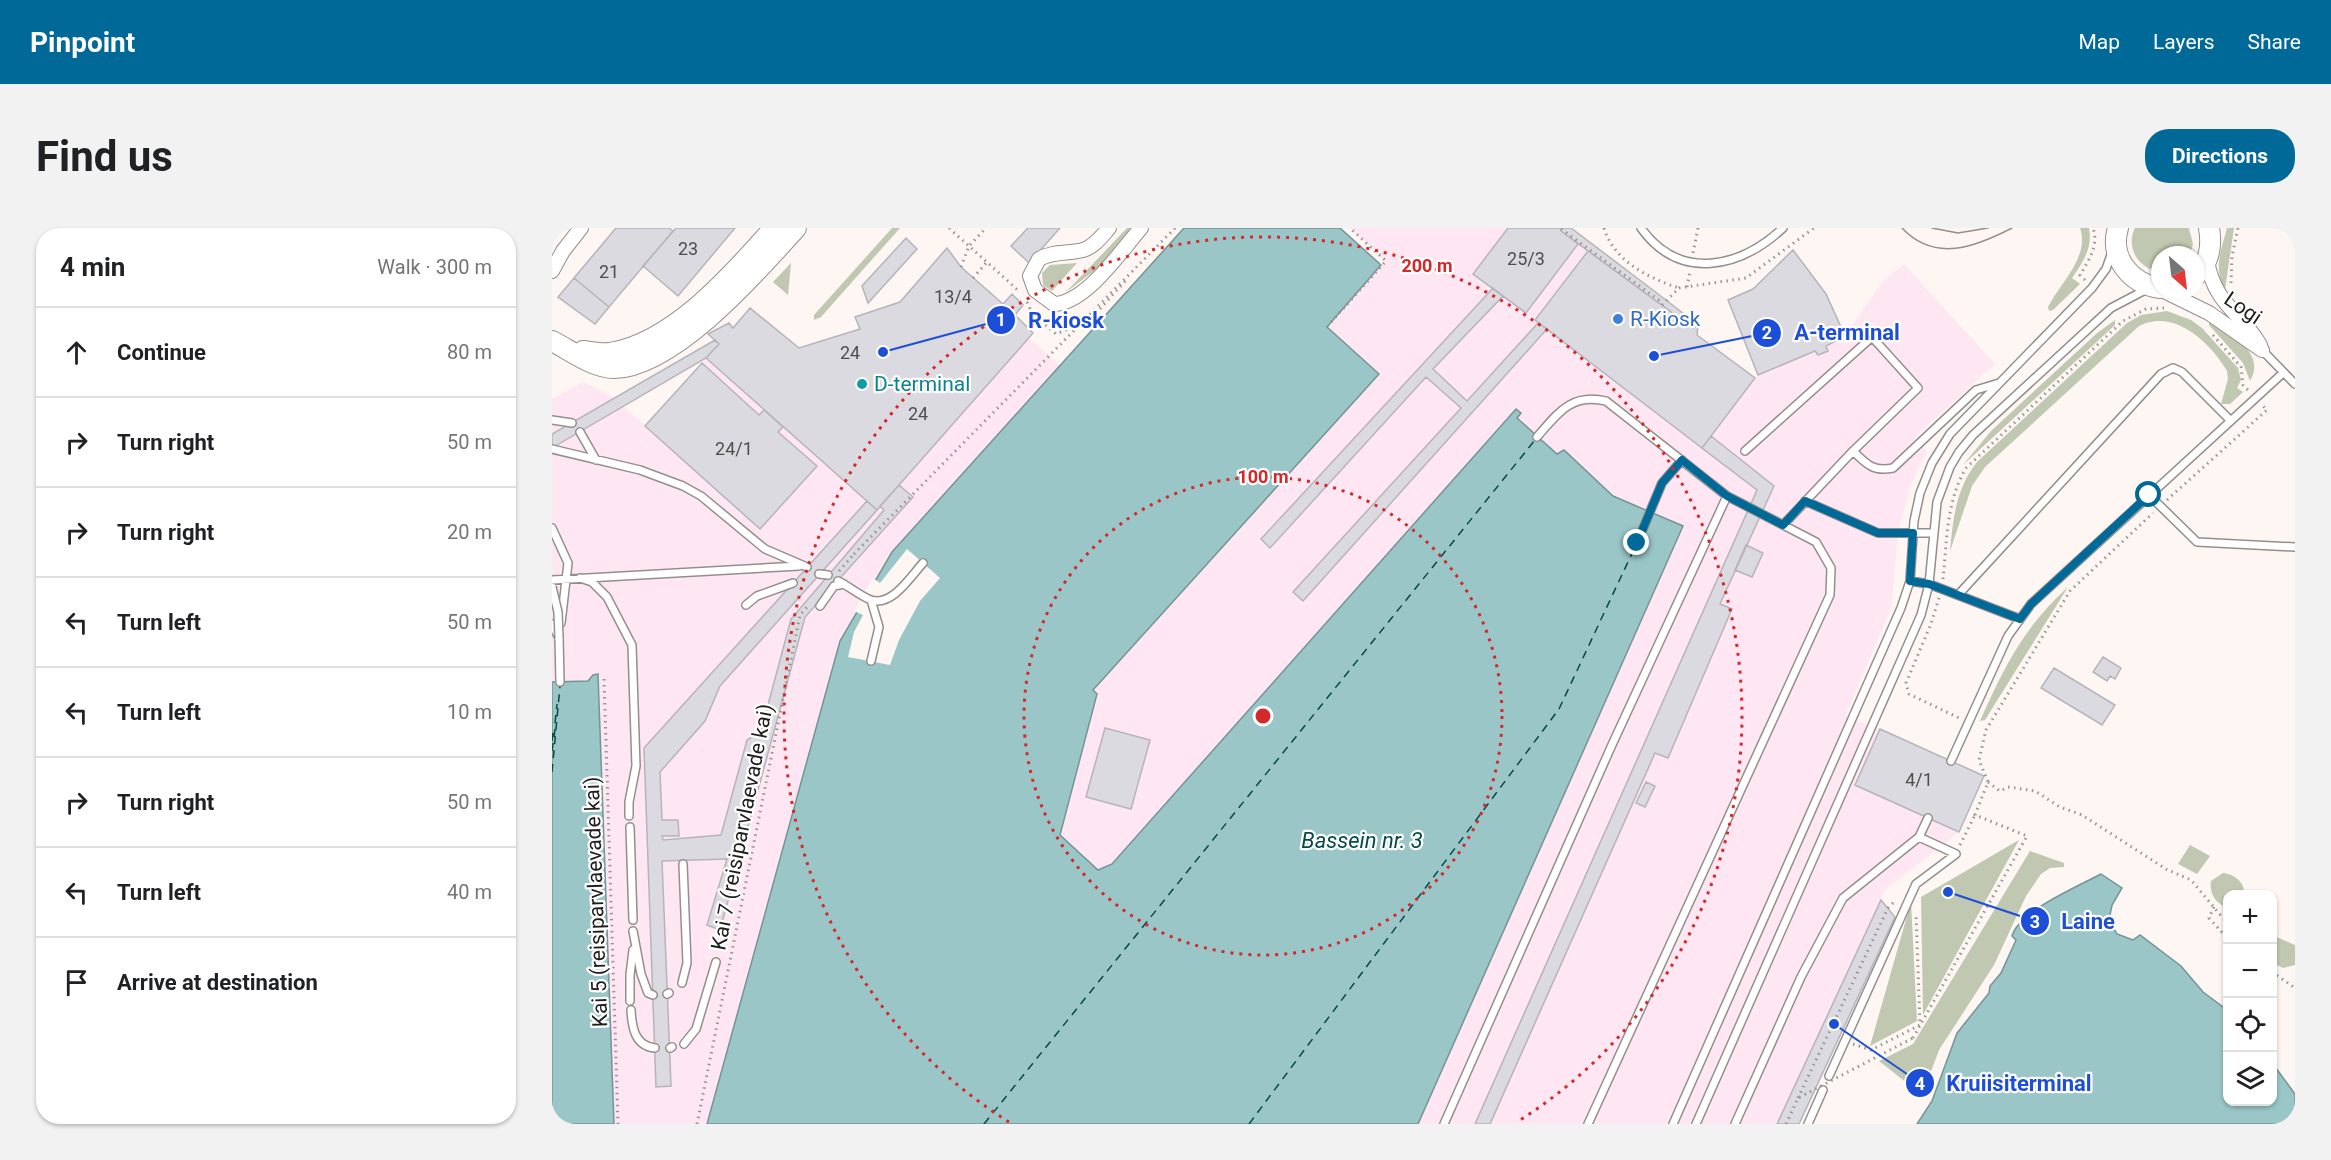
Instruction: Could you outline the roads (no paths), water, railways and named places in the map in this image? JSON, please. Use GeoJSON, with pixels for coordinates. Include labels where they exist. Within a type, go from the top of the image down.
{"type":"FeatureCollection","features":[{"type":"Feature","properties":{"kind":"street"},"geometry":{"type":"LineString","coordinates":[[552,271],[563,251],[581,228]]}},
{"type":"Feature","properties":{"kind":"street"},"geometry":{"type":"LineString","coordinates":[[571,350],[607,354],[623,351],[670,327],[729,279],[774,228]]}},
{"type":"Feature","properties":{"kind":"street"},"geometry":{"type":"LineString","coordinates":[[552,341],[600,366],[613,368],[645,360],[706,319],[755,274],[796,228]]}},
{"type":"Feature","properties":{"kind":"street"},"geometry":{"type":"LineString","coordinates":[[1109,228],[1094,244],[1084,250],[1056,253],[1039,259],[1030,276],[1035,290],[1054,304],[1071,300],[1084,291],[1141,228]]}},
{"type":"Feature","properties":{"kind":"street"},"geometry":{"type":"LineString","coordinates":[[2205,256],[2213,232]]}},
{"type":"Feature","properties":{"kind":"street"},"geometry":{"type":"LineString","coordinates":[[2116,234],[2122,266],[2129,274],[2151,285]]}},
{"type":"Feature","properties":{"kind":"street"},"geometry":{"type":"LineString","coordinates":[[755,274],[754,261],[758,246]]}},
{"type":"Feature","properties":{"kind":"street","name":"Logi"},"geometry":{"type":"LineString","coordinates":[[2205,273],[2220,299],[2253,334],[2262,350]]}},
{"type":"Feature","properties":{"kind":"street","name":"Logi"},"geometry":{"type":"LineString","coordinates":[[2182,300],[2209,313],[2262,350]]}},
{"type":"Feature","properties":{"kind":"lane"},"geometry":{"type":"LineString","coordinates":[[1641,228],[1653,245],[1667,255],[1691,261],[1720,263],[1740,258],[1761,246],[1784,228]]}},
{"type":"Feature","properties":{"kind":"lane"},"geometry":{"type":"LineString","coordinates":[[1673,1124],[1901,608],[1910,581],[1913,533],[1920,493],[1932,463],[1950,434],[2092,288],[2106,268],[2116,234]]}},
{"type":"Feature","properties":{"kind":"lane"},"geometry":{"type":"LineString","coordinates":[[1696,1124],[1921,615],[1929,584],[1937,502],[1950,467],[1973,435],[2110,308],[2151,292]]}},
{"type":"Feature","properties":{"kind":"lane"},"geometry":{"type":"LineString","coordinates":[[1745,450],[1872,337],[1918,388],[1853,451],[1783,525]]}},
{"type":"Feature","properties":{"kind":"lane","name":"Logi"},"geometry":{"type":"LineString","coordinates":[[2262,350],[2295,384]]}},
{"type":"Feature","properties":{"kind":"lane"},"geometry":{"type":"LineString","coordinates":[[1958,595],[2161,374],[2173,368],[2182,372],[2230,420]]}},
{"type":"Feature","properties":{"kind":"lane"},"geometry":{"type":"LineString","coordinates":[[1951,761],[2008,636],[2031,604],[2283,373]]}},
{"type":"Feature","properties":{"kind":"lane"},"geometry":{"type":"LineString","coordinates":[[1853,451],[1866,465],[1879,471],[1893,468],[1976,390],[2001,382]]}},
{"type":"Feature","properties":{"kind":"lane"},"geometry":{"type":"LineString","coordinates":[[1537,437],[1559,412],[1574,402],[1590,398],[1606,401],[1727,496],[1816,542],[1832,568],[1830,595],[1588,1124]]}},
{"type":"Feature","properties":{"kind":"lane"},"geometry":{"type":"LineString","coordinates":[[552,420],[572,423]]}},
{"type":"Feature","properties":{"kind":"lane"},"geometry":{"type":"LineString","coordinates":[[580,432],[596,460]]}},
{"type":"Feature","properties":{"kind":"lane"},"geometry":{"type":"LineString","coordinates":[[552,449],[648,473],[693,491],[765,549],[806,566],[552,580]]}},
{"type":"Feature","properties":{"kind":"lane"},"geometry":{"type":"LineString","coordinates":[[1637,543],[1662,483],[1682,460]]}},
{"type":"Feature","properties":{"kind":"lane"},"geometry":{"type":"LineString","coordinates":[[2149,495],[2197,542],[2295,547]]}},
{"type":"Feature","properties":{"kind":"lane"},"geometry":{"type":"LineString","coordinates":[[1444,1124],[1611,747],[1727,496]]}},
{"type":"Feature","properties":{"kind":"lane"},"geometry":{"type":"LineString","coordinates":[[1805,501],[1878,533],[1933,533]]}},
{"type":"Feature","properties":{"kind":"lane"},"geometry":{"type":"LineString","coordinates":[[552,528],[567,558],[567,579],[559,638],[560,682],[558,612],[552,587]]}},
{"type":"Feature","properties":{"kind":"lane"},"geometry":{"type":"LineString","coordinates":[[820,606],[834,586],[843,583],[871,600],[882,600],[894,594],[923,563]]}},
{"type":"Feature","properties":{"kind":"lane"},"geometry":{"type":"LineString","coordinates":[[580,578],[592,582],[607,597],[632,645],[636,766],[629,802],[629,816]]}},
{"type":"Feature","properties":{"kind":"lane"},"geometry":{"type":"LineString","coordinates":[[1910,581],[1929,584],[2020,619]]}},
{"type":"Feature","properties":{"kind":"lane"},"geometry":{"type":"LineString","coordinates":[[746,605],[757,596],[793,583]]}},
{"type":"Feature","properties":{"kind":"lane"},"geometry":{"type":"LineString","coordinates":[[871,600],[879,627],[872,661]]}},
{"type":"Feature","properties":{"kind":"lane"},"geometry":{"type":"LineString","coordinates":[[552,624],[559,638]]}},
{"type":"Feature","properties":{"kind":"lane"},"geometry":{"type":"LineString","coordinates":[[1735,1124],[1801,977],[1843,898],[1919,837],[1928,818]]}},
{"type":"Feature","properties":{"kind":"lane"},"geometry":{"type":"LineString","coordinates":[[630,827],[633,920]]}},
{"type":"Feature","properties":{"kind":"lane"},"geometry":{"type":"LineString","coordinates":[[1829,1076],[1916,884],[1956,854],[1919,837]]}},
{"type":"Feature","properties":{"kind":"lane"},"geometry":{"type":"LineString","coordinates":[[682,983],[687,963],[683,864]]}},
{"type":"Feature","properties":{"kind":"lane"},"geometry":{"type":"LineString","coordinates":[[633,931],[634,945],[644,985],[648,993],[653,995]]}},
{"type":"Feature","properties":{"kind":"lane"},"geometry":{"type":"LineString","coordinates":[[630,1000],[630,975],[634,945]]}},
{"type":"Feature","properties":{"kind":"lane"},"geometry":{"type":"LineString","coordinates":[[684,1044],[690,1040],[696,1029],[716,962]]}},
{"type":"Feature","properties":{"kind":"lane"},"geometry":{"type":"LineString","coordinates":[[631,1011],[638,1040],[642,1045],[655,1048]]}},
{"type":"Feature","properties":{"kind":"lane"},"geometry":{"type":"LineString","coordinates":[[1808,1124],[1823,1090]]}},
{"type":"Feature","properties":{"kind":"water","name":"Bassein nr. 3"},"geometry":{"type":"Polygon","coordinates":[[[1184,228],[1340,228],[1381,265],[1327,327],[1379,374],[1093,690],[1097,694],[1060,835],[1098,870],[1112,864],[1516,409],[1521,413],[1517,418],[1557,454],[1564,450],[1613,496],[1683,526],[1418,1124],[707,1124],[840,641],[892,552],[1184,228]]]}},
{"type":"Feature","properties":{"kind":"water"},"geometry":{"type":"Polygon","coordinates":[[[598,674],[614,1124],[552,1124],[552,682],[588,681],[593,675],[598,674]]]}},
{"type":"Feature","properties":{"kind":"water"},"geometry":{"type":"Polygon","coordinates":[[[2101,874],[2122,888],[2112,905],[2109,920],[2117,934],[2133,940],[2140,935],[2181,966],[2203,992],[2223,1007],[2223,1106],[2277,1106],[2277,1069],[2295,1094],[2295,1124],[1917,1124],[1932,1101],[1957,1033],[1989,993],[1990,986],[2001,973],[2016,940],[2012,936],[2017,927],[2026,917],[2051,900],[2101,874]]]}},
{"type":"Feature","properties":{"kind":"tram line"},"geometry":{"type":"LineString","coordinates":[[1902,228],[1915,239],[1942,248],[1970,246],[2012,228]]}},
{"type":"Feature","properties":{"kind":"tram line"},"geometry":{"type":"LineString","coordinates":[[1932,228],[1958,233],[1988,228]]}},
{"type":"Feature","properties":{"kind":"place","name":"R-Kiosk"},"geometry":{"type":"Point","coordinates":[1618,319]}},
{"type":"Feature","properties":{"kind":"place","name":"R-kiosk"},"geometry":{"type":"Point","coordinates":[883,352]}},
{"type":"Feature","properties":{"kind":"place","name":"A-terminal"},"geometry":{"type":"Point","coordinates":[1654,356]}},
{"type":"Feature","properties":{"kind":"place","name":"D-terminal"},"geometry":{"type":"Point","coordinates":[862,384]}},
{"type":"Feature","properties":{"kind":"place","name":"Laine"},"geometry":{"type":"Point","coordinates":[1948,892]}},
{"type":"Feature","properties":{"kind":"place","name":"Kruiisiterminal"},"geometry":{"type":"Point","coordinates":[1834,1024]}}]}
